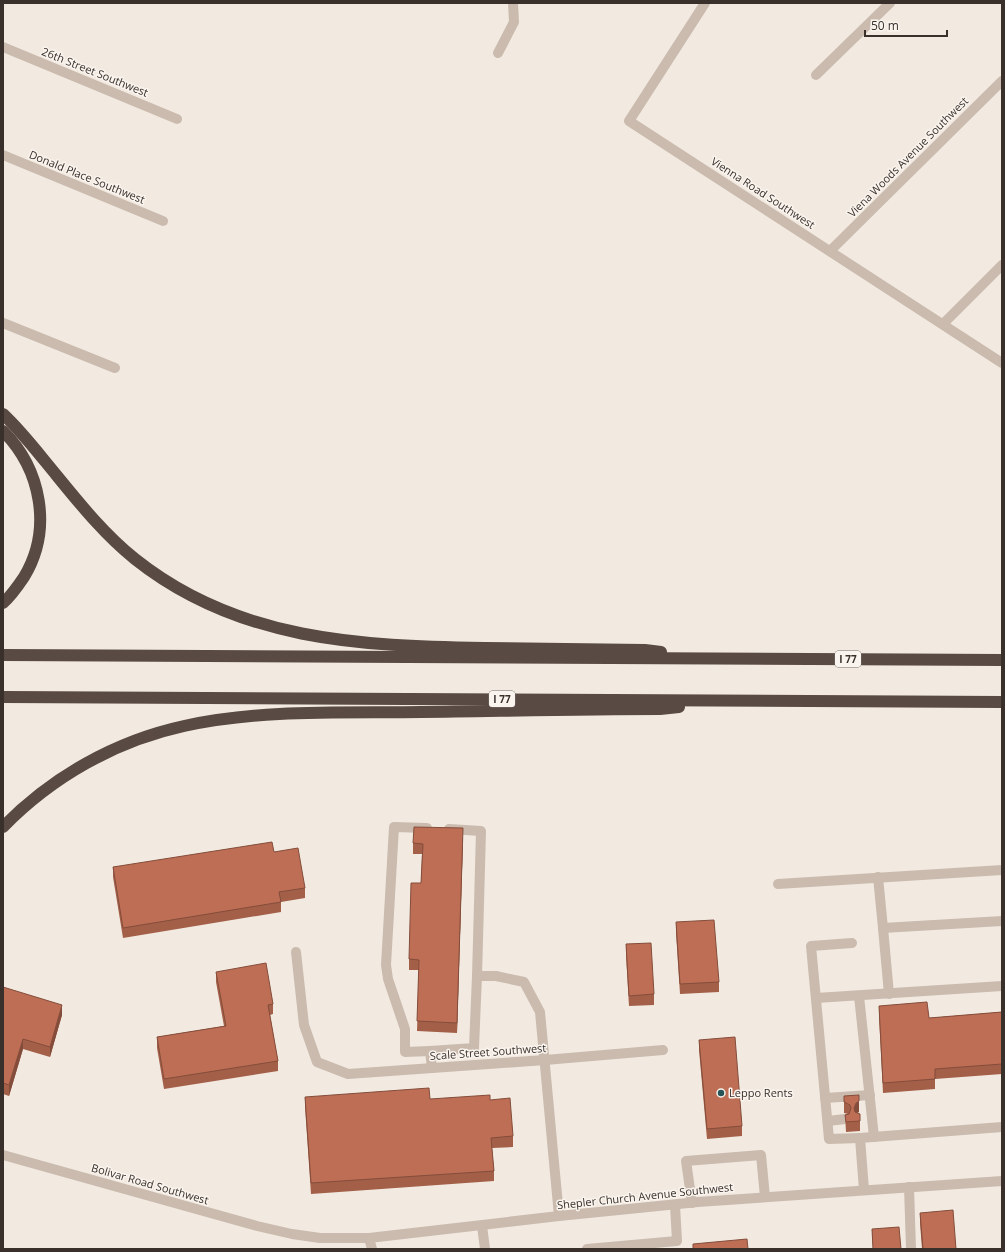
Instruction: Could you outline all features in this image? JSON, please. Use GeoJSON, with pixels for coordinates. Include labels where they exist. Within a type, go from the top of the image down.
{"type":"FeatureCollection","features":[{"type":"Feature","properties":{"kind":"highway"},"geometry":{"type":"LineString","coordinates":[[3,414],[28,440],[92,517],[121,547],[171,584],[230,614],[294,632],[332,639],[381,645],[645,650],[693,658]]}},
{"type":"Feature","properties":{"kind":"highway"},"geometry":{"type":"LineString","coordinates":[[3,431],[17,447],[28,466],[37,493],[40,513],[38,541],[34,557],[18,586],[3,603]]}},
{"type":"Feature","properties":{"kind":"highway","name":"I 77"},"geometry":{"type":"LineString","coordinates":[[3,655],[1002,660]]}},
{"type":"Feature","properties":{"kind":"highway","name":"I 77"},"geometry":{"type":"LineString","coordinates":[[3,696],[1002,702]]}},
{"type":"Feature","properties":{"kind":"highway"},"geometry":{"type":"LineString","coordinates":[[3,828],[28,804],[48,788],[81,766],[101,755],[150,736],[212,720],[307,713],[660,709],[772,701]]}},
{"type":"Feature","properties":{"kind":"street"},"geometry":{"type":"LineString","coordinates":[[498,53],[514,22],[513,3]]}},
{"type":"Feature","properties":{"kind":"street","name":"Vienna Road Southwest"},"geometry":{"type":"LineString","coordinates":[[706,3],[629,121],[1002,363]]}},
{"type":"Feature","properties":{"kind":"street"},"geometry":{"type":"LineString","coordinates":[[816,75],[890,3]]}},
{"type":"Feature","properties":{"kind":"street","name":"26th Street Southwest"},"geometry":{"type":"LineString","coordinates":[[3,47],[177,119]]}},
{"type":"Feature","properties":{"kind":"street","name":"Viena Woods Avenue Southwest"},"geometry":{"type":"LineString","coordinates":[[830,251],[1002,81]]}},
{"type":"Feature","properties":{"kind":"street","name":"Donald Place Southwest"},"geometry":{"type":"LineString","coordinates":[[3,155],[163,221]]}},
{"type":"Feature","properties":{"kind":"street"},"geometry":{"type":"LineString","coordinates":[[942,324],[1002,265]]}},
{"type":"Feature","properties":{"kind":"street"},"geometry":{"type":"LineString","coordinates":[[3,323],[115,368]]}},
{"type":"Feature","properties":{"kind":"street"},"geometry":{"type":"LineString","coordinates":[[394,826],[481,831],[477,976],[474,1048],[405,1052],[405,1029],[388,979],[386,965],[394,826]]}},
{"type":"Feature","properties":{"kind":"street"},"geometry":{"type":"LineString","coordinates":[[778,884],[1002,870]]}},
{"type":"Feature","properties":{"kind":"street"},"geometry":{"type":"LineString","coordinates":[[878,877],[889,994]]}},
{"type":"Feature","properties":{"kind":"street"},"geometry":{"type":"LineString","coordinates":[[883,928],[1002,921]]}},
{"type":"Feature","properties":{"kind":"street"},"geometry":{"type":"LineString","coordinates":[[852,943],[811,946],[829,1139],[1002,1127]]}},
{"type":"Feature","properties":{"kind":"street","name":"Scale Street Southwest"},"geometry":{"type":"LineString","coordinates":[[296,952],[304,1025],[317,1062],[348,1074],[663,1050]]}},
{"type":"Feature","properties":{"kind":"street"},"geometry":{"type":"LineString","coordinates":[[477,976],[496,976],[524,982],[540,1012],[559,1216]]}},
{"type":"Feature","properties":{"kind":"street"},"geometry":{"type":"LineString","coordinates":[[816,998],[1002,986]]}},
{"type":"Feature","properties":{"kind":"street"},"geometry":{"type":"LineString","coordinates":[[859,996],[874,1137]]}},
{"type":"Feature","properties":{"kind":"street"},"geometry":{"type":"LineString","coordinates":[[430,1051],[432,1068]]}},
{"type":"Feature","properties":{"kind":"street"},"geometry":{"type":"LineString","coordinates":[[826,1098],[870,1095]]}},
{"type":"Feature","properties":{"kind":"street"},"geometry":{"type":"LineString","coordinates":[[860,1118],[872,1117]]}},
{"type":"Feature","properties":{"kind":"street"},"geometry":{"type":"LineString","coordinates":[[828,1121],[845,1119]]}},
{"type":"Feature","properties":{"kind":"street"},"geometry":{"type":"LineString","coordinates":[[860,1138],[864,1190]]}},
{"type":"Feature","properties":{"kind":"street","name":"Bolivar Road Southwest"},"geometry":{"type":"LineString","coordinates":[[3,1155],[256,1226],[292,1234]]}},
{"type":"Feature","properties":{"kind":"street"},"geometry":{"type":"LineString","coordinates":[[692,1203],[686,1161],[761,1155],[765,1197]]}},
{"type":"Feature","properties":{"kind":"street","name":"Shepler Church Avenue Southwest"},"geometry":{"type":"LineString","coordinates":[[292,1234],[332,1239],[369,1238],[559,1216],[692,1203],[1002,1181]]}},
{"type":"Feature","properties":{"kind":"street"},"geometry":{"type":"LineString","coordinates":[[909,1187],[911,1249]]}},
{"type":"Feature","properties":{"kind":"street"},"geometry":{"type":"LineString","coordinates":[[586,1249],[678,1245],[675,1205]]}},
{"type":"Feature","properties":{"kind":"street"},"geometry":{"type":"LineString","coordinates":[[482,1226],[485,1249]]}},
{"type":"Feature","properties":{"kind":"street"},"geometry":{"type":"LineString","coordinates":[[369,1238],[372,1249]]}},
{"type":"Feature","properties":{"kind":"building"},"geometry":{"type":"Polygon","coordinates":[[[414,827],[463,828],[457,1023],[417,1021],[419,960],[409,959],[411,883],[421,883],[423,844],[413,843],[414,827]]]}},
{"type":"Feature","properties":{"kind":"building"},"geometry":{"type":"Polygon","coordinates":[[[272,842],[274,852],[298,848],[305,888],[279,892],[281,902],[123,928],[113,867],[272,842]]]}},
{"type":"Feature","properties":{"kind":"building"},"geometry":{"type":"Polygon","coordinates":[[[714,920],[719,982],[680,984],[676,922],[714,920]]]}},
{"type":"Feature","properties":{"kind":"building"},"geometry":{"type":"Polygon","coordinates":[[[651,943],[654,994],[629,996],[626,944],[651,943]]]}},
{"type":"Feature","properties":{"kind":"building"},"geometry":{"type":"Polygon","coordinates":[[[266,963],[273,1004],[268,1005],[278,1061],[164,1079],[157,1037],[226,1026],[216,972],[266,963]]]}},
{"type":"Feature","properties":{"kind":"building"},"geometry":{"type":"Polygon","coordinates":[[[3,987],[62,1005],[50,1047],[23,1039],[9,1085],[3,1083],[3,987]]]}},
{"type":"Feature","properties":{"kind":"building"},"geometry":{"type":"Polygon","coordinates":[[[927,1002],[929,1018],[1002,1012],[1002,1064],[935,1069],[935,1079],[883,1083],[879,1006],[927,1002]]]}},
{"type":"Feature","properties":{"kind":"building","name":"Leppo Rents"},"geometry":{"type":"Polygon","coordinates":[[[735,1037],[742,1126],[707,1129],[699,1040],[735,1037]]]}},
{"type":"Feature","properties":{"kind":"building"},"geometry":{"type":"Polygon","coordinates":[[[429,1088],[430,1099],[490,1095],[490,1100],[510,1098],[513,1136],[491,1138],[494,1171],[311,1183],[305,1097],[429,1088]]]}},
{"type":"Feature","properties":{"kind":"building"},"geometry":{"type":"Polygon","coordinates":[[[859,1095],[859,1101],[856,1103],[854,1108],[855,1112],[860,1114],[860,1121],[846,1122],[845,1115],[849,1114],[851,1108],[850,1105],[844,1102],[844,1096],[859,1095]]]}},
{"type":"Feature","properties":{"kind":"building"},"geometry":{"type":"Polygon","coordinates":[[[953,1210],[956,1249],[923,1249],[920,1213],[953,1210]]]}},
{"type":"Feature","properties":{"kind":"building"},"geometry":{"type":"Polygon","coordinates":[[[899,1227],[901,1249],[873,1249],[872,1229],[899,1227]]]}},
{"type":"Feature","properties":{"kind":"building"},"geometry":{"type":"Polygon","coordinates":[[[747,1239],[748,1249],[693,1249],[693,1244],[747,1239]]]}},
{"type":"Feature","properties":{"kind":"place","name":"Leppo Rents"},"geometry":{"type":"Point","coordinates":[721,1093]}}]}
